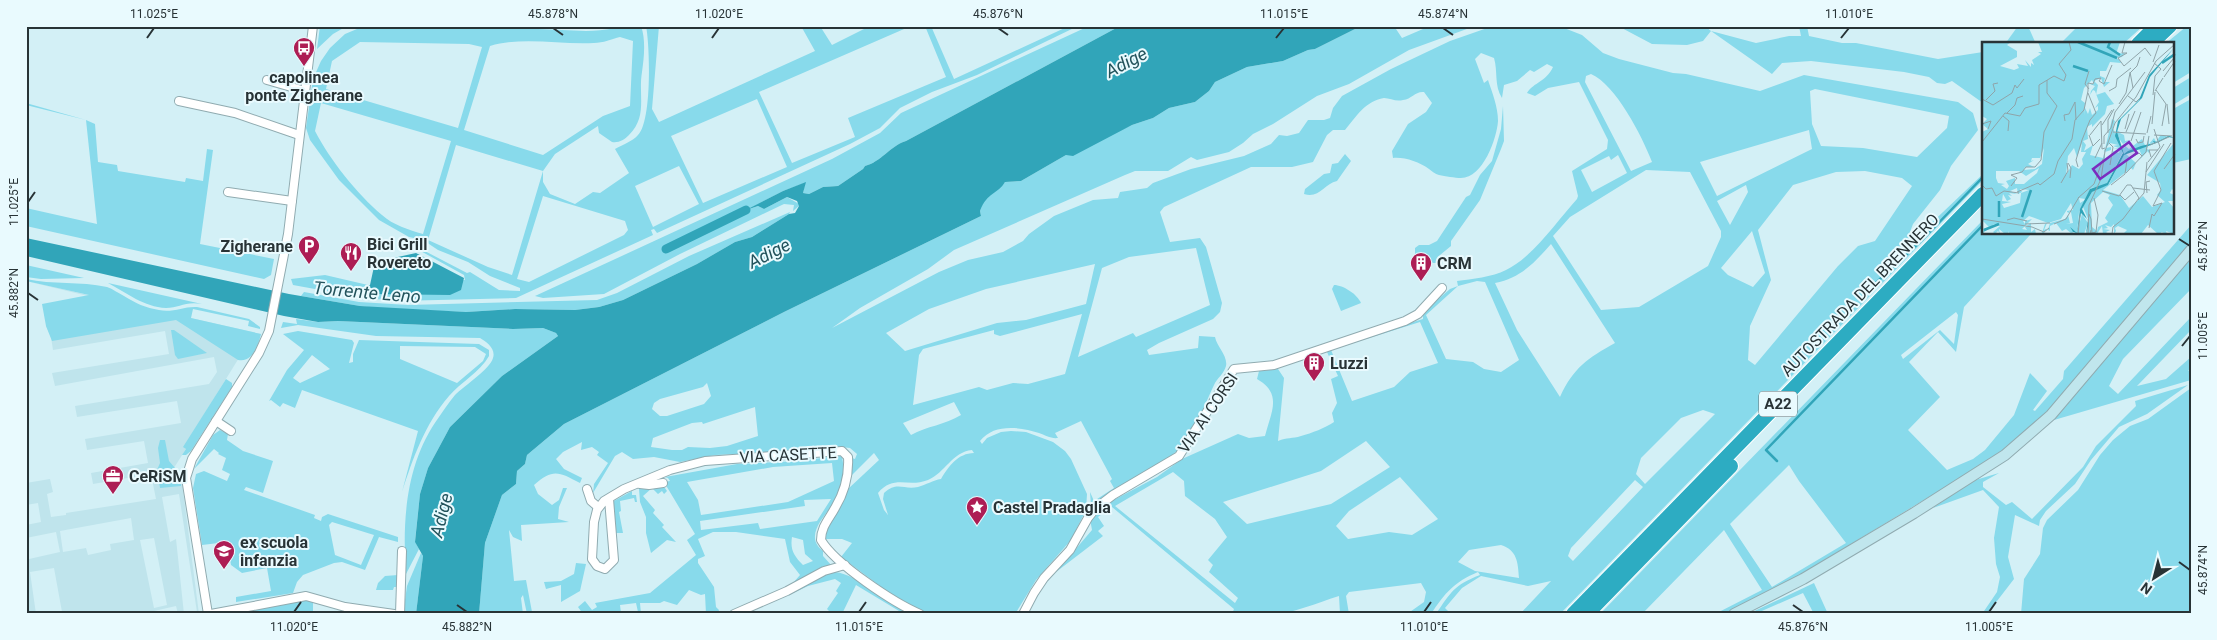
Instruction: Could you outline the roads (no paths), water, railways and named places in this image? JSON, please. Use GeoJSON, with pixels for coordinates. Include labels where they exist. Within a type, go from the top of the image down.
{"type":"FeatureCollection","features":[{"type":"Feature","properties":{"kind":"highway"},"geometry":{"type":"LineString","coordinates":[[2140,42],[2156,26]]}},
{"type":"Feature","properties":{"kind":"highway"},"geometry":{"type":"LineString","coordinates":[[2153,42],[2170,26]]}},
{"type":"Feature","properties":{"kind":"highway","name":"AUTOSTRADA DEL BRENNERO"},"geometry":{"type":"LineString","coordinates":[[1573,614],[1982,195]]}},
{"type":"Feature","properties":{"kind":"highway","name":"AUTOSTRADA DEL BRENNERO"},"geometry":{"type":"LineString","coordinates":[[1587,614],[1982,208]]}},
{"type":"Feature","properties":{"kind":"main road"},"geometry":{"type":"LineString","coordinates":[[1734,614],[1803,579],[1914,513],[2005,455],[2051,415],[2191,250]]}},
{"type":"Feature","properties":{"kind":"street"},"geometry":{"type":"LineString","coordinates":[[313,26],[292,201],[279,285],[271,319],[263,346],[192,459],[186,484],[210,614],[306,596],[345,608],[394,614]]}},
{"type":"Feature","properties":{"kind":"street"},"geometry":{"type":"LineString","coordinates":[[267,80],[305,91]]}},
{"type":"Feature","properties":{"kind":"street"},"geometry":{"type":"LineString","coordinates":[[179,101],[235,113],[299,135]]}},
{"type":"Feature","properties":{"kind":"street"},"geometry":{"type":"LineString","coordinates":[[228,192],[292,201]]}},
{"type":"Feature","properties":{"kind":"street","name":"VIA AI CORSI"},"geometry":{"type":"LineString","coordinates":[[1023,613],[1044,578],[1070,550],[1088,518],[1096,508],[1113,495],[1179,456],[1234,369],[1274,365],[1406,321],[1418,314],[1442,288]]}},
{"type":"Feature","properties":{"kind":"street"},"geometry":{"type":"LineString","coordinates":[[216,421],[230,428]]}},
{"type":"Feature","properties":{"kind":"street","name":"VIA CASETTE"},"geometry":{"type":"LineString","coordinates":[[598,507],[638,484],[670,470],[705,461],[842,451],[848,457],[845,484],[841,497],[821,532],[821,540],[825,547],[845,564]]}},
{"type":"Feature","properties":{"kind":"street"},"geometry":{"type":"LineString","coordinates":[[638,484],[662,483]]}},
{"type":"Feature","properties":{"kind":"street"},"geometry":{"type":"LineString","coordinates":[[588,489],[591,501],[598,507],[594,522],[592,559],[597,566],[605,569],[614,560],[609,499]]}},
{"type":"Feature","properties":{"kind":"street"},"geometry":{"type":"LineString","coordinates":[[400,614],[402,551]]}},
{"type":"Feature","properties":{"kind":"street"},"geometry":{"type":"LineString","coordinates":[[734,614],[787,591],[824,571],[845,564],[907,609],[920,614]]}},
{"type":"Feature","properties":{"kind":"water","name":"Adige"},"geometry":{"type":"Polygon","coordinates":[[[1120,26],[1361,26],[1315,49],[1308,50],[1283,61],[1247,67],[1215,82],[1209,91],[1195,102],[1169,108],[1153,118],[1132,125],[1073,156],[1066,155],[1021,181],[1005,182],[986,200],[980,211],[981,216],[784,312],[564,424],[527,455],[525,464],[517,471],[516,484],[502,495],[485,543],[479,614],[416,614],[423,556],[415,542],[420,494],[428,468],[450,427],[502,376],[558,336],[556,333],[543,328],[513,329],[338,321],[318,322],[284,316],[26,256],[26,238],[289,294],[360,306],[466,312],[515,309],[575,310],[599,307],[623,300],[697,264],[735,242],[752,237],[789,214],[795,213],[799,206],[797,201],[787,197],[764,209],[758,206],[746,210],[783,191],[806,182],[803,193],[809,194],[823,187],[838,186],[900,143],[1120,26]]]}},
{"type":"Feature","properties":{"kind":"water"},"geometry":{"type":"Polygon","coordinates":[[[416,253],[464,278],[461,290],[450,295],[374,294],[368,290],[375,262],[416,253]]]}},
{"type":"Feature","properties":{"kind":"waterway"},"geometry":{"type":"LineString","coordinates":[[1864,294],[1923,239],[1982,178]]}},
{"type":"Feature","properties":{"kind":"waterway"},"geometry":{"type":"LineString","coordinates":[[666,249],[746,210]]}},
{"type":"Feature","properties":{"kind":"waterway"},"geometry":{"type":"LineString","coordinates":[[1777,461],[1766,450],[1982,226]]}},
{"type":"Feature","properties":{"kind":"place","name":"capolinea ponte Zigherane"},"geometry":{"type":"Point","coordinates":[304,67]}},
{"type":"Feature","properties":{"kind":"place","name":"Zigherane"},"geometry":{"type":"Point","coordinates":[309,265]}},
{"type":"Feature","properties":{"kind":"place","name":"Bici Grill Rovereto"},"geometry":{"type":"Point","coordinates":[351,272]}},
{"type":"Feature","properties":{"kind":"place","name":"CRM"},"geometry":{"type":"Point","coordinates":[1421,282]}},
{"type":"Feature","properties":{"kind":"place","name":"Luzzi"},"geometry":{"type":"Point","coordinates":[1314,382]}},
{"type":"Feature","properties":{"kind":"place","name":"CeRiSM"},"geometry":{"type":"Point","coordinates":[113,495]}},
{"type":"Feature","properties":{"kind":"place","name":"Castel Pradaglia"},"geometry":{"type":"Point","coordinates":[977,526]}},
{"type":"Feature","properties":{"kind":"place","name":"ex scuola infanzia"},"geometry":{"type":"Point","coordinates":[224,570]}},
{"type":"Feature","properties":{"kind":"water label","name":"Torrente Leno"},"geometry":{"type":"Point","coordinates":[367,292]}}]}
